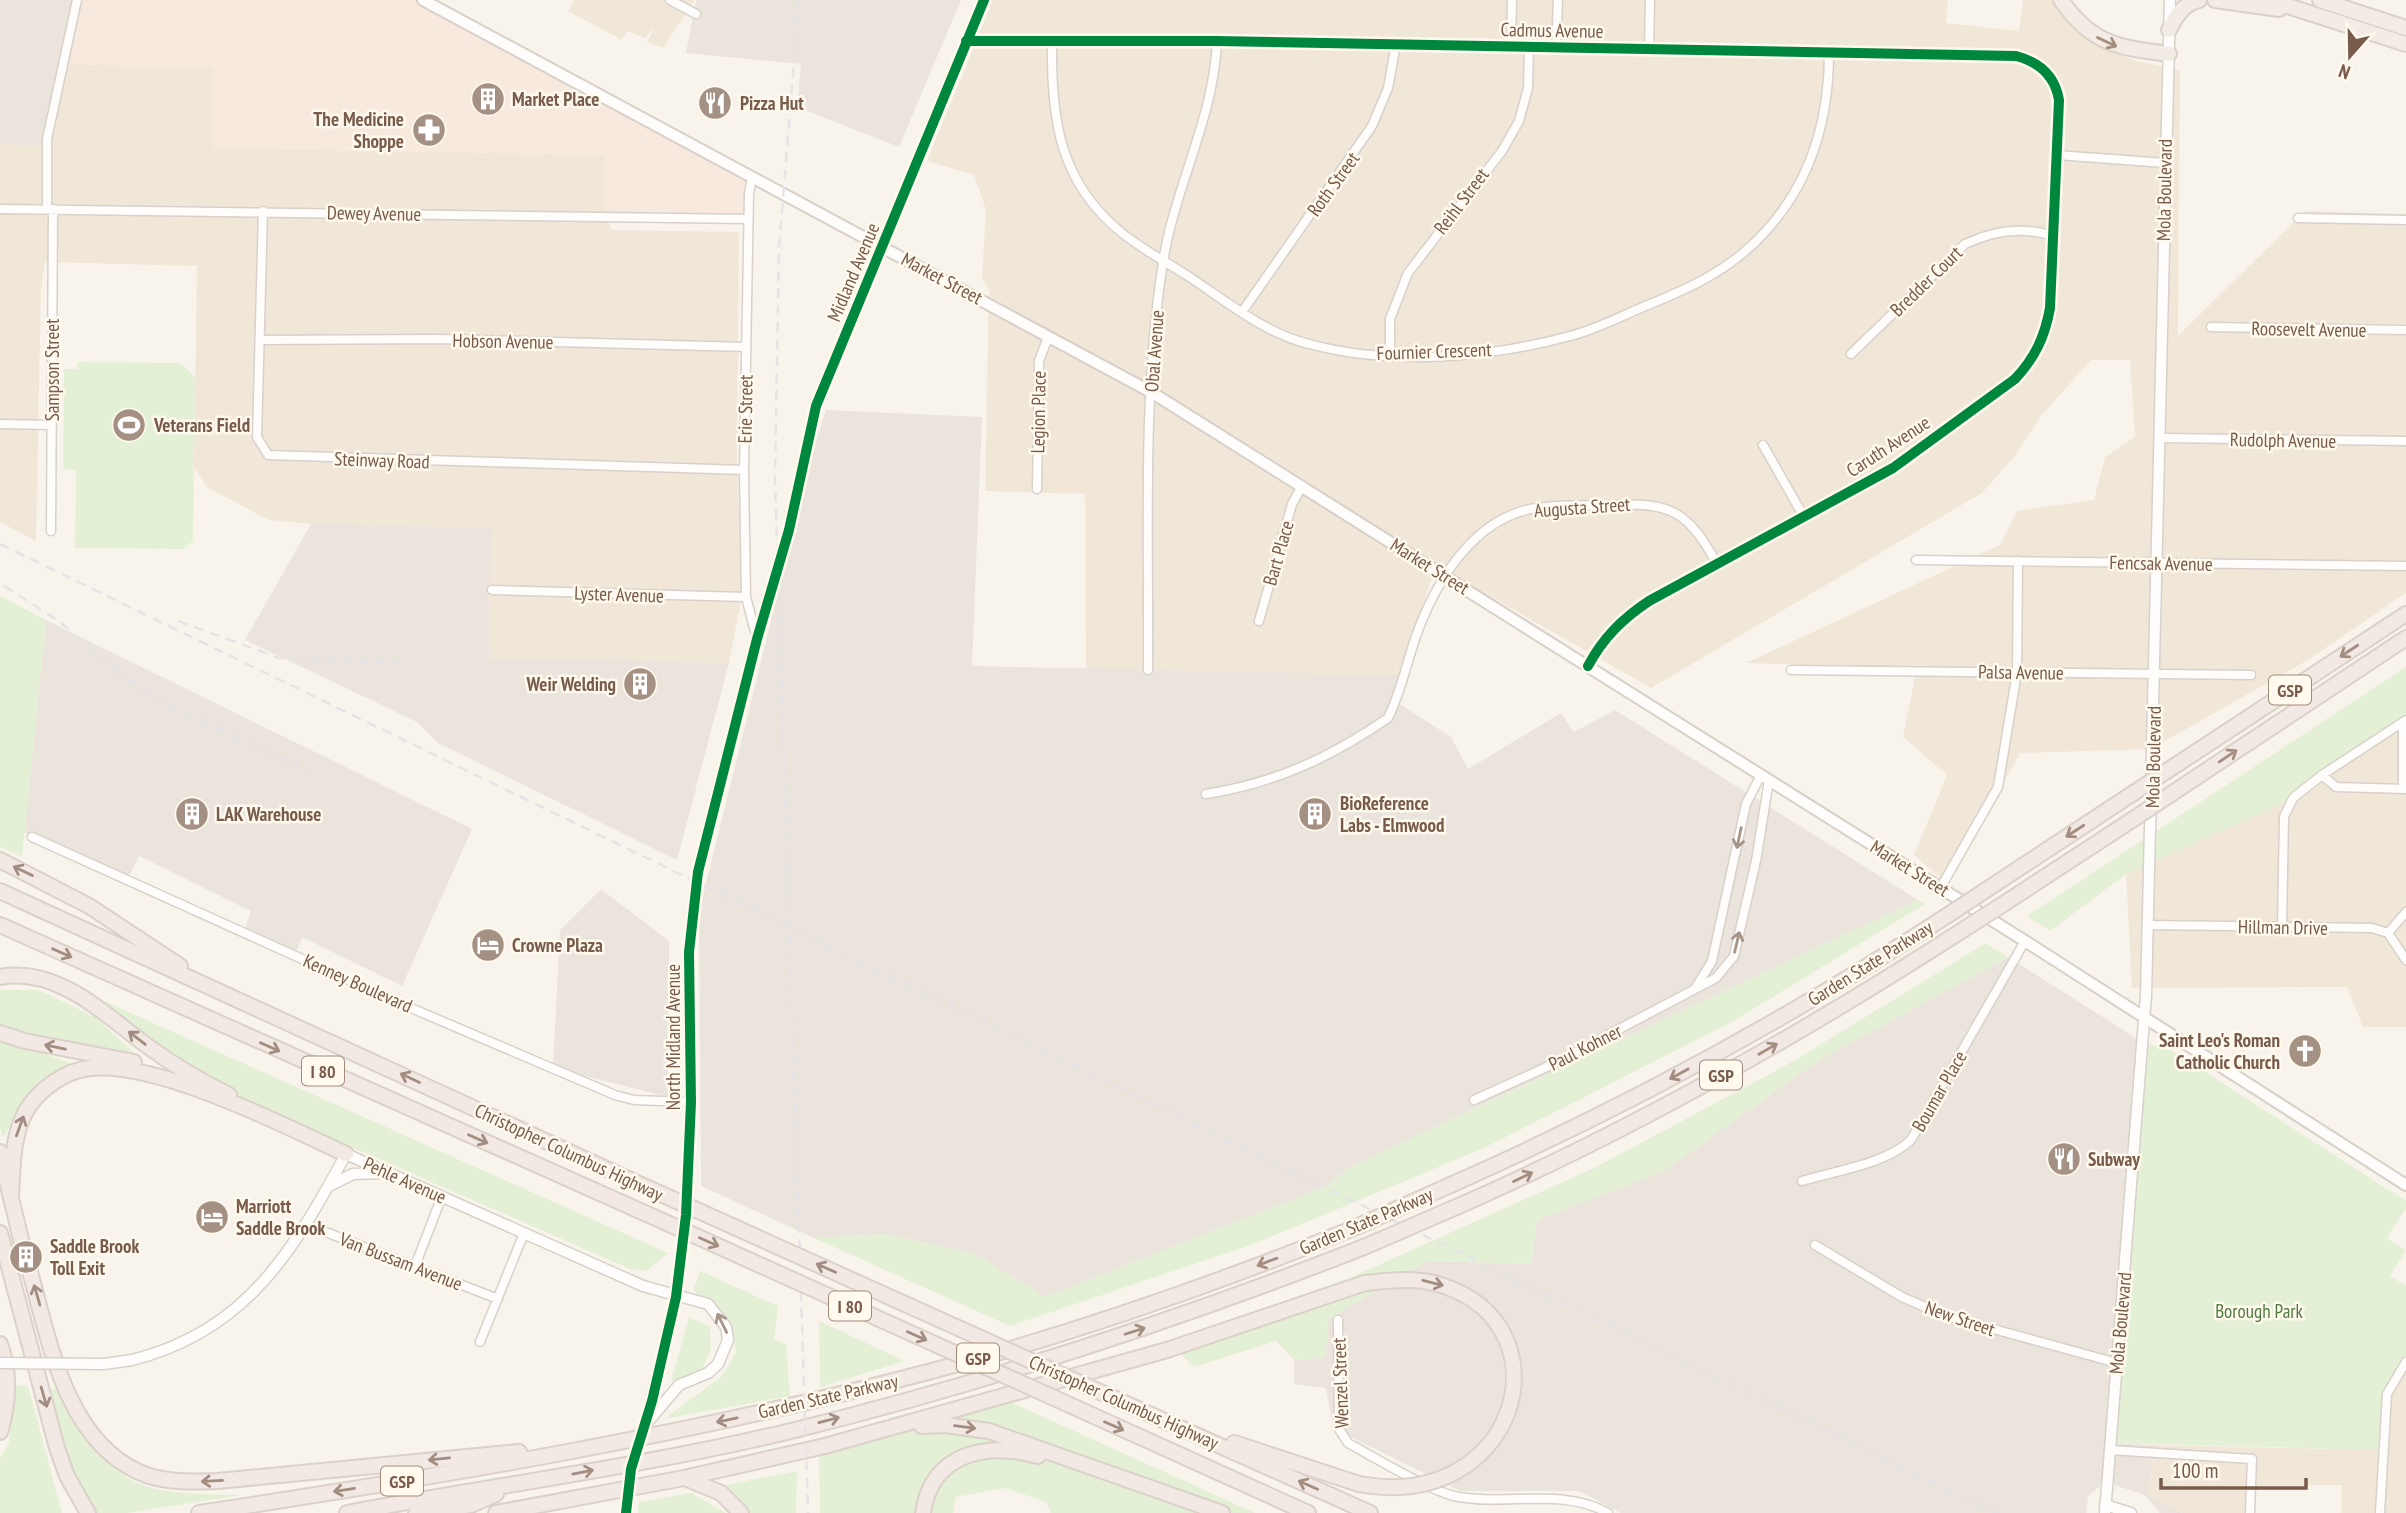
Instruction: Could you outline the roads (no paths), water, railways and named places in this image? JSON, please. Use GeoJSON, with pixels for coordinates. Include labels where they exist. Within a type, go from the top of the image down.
{"type":"FeatureCollection","features":[{"type":"Feature","properties":{"kind":"highway"},"geometry":{"type":"LineString","coordinates":[[2062,0],[2072,15],[2095,36],[2116,47],[2169,54]]}},
{"type":"Feature","properties":{"kind":"highway"},"geometry":{"type":"LineString","coordinates":[[2169,30],[2177,15],[2190,2],[2199,0]]}},
{"type":"Feature","properties":{"kind":"highway"},"geometry":{"type":"LineString","coordinates":[[2215,0],[2246,7],[2301,10]]}},
{"type":"Feature","properties":{"kind":"highway"},"geometry":{"type":"LineString","coordinates":[[2269,0],[2406,44]]}},
{"type":"Feature","properties":{"kind":"highway"},"geometry":{"type":"LineString","coordinates":[[2320,0],[2406,28]]}},
{"type":"Feature","properties":{"kind":"highway","name":"Garden State Parkway"},"geometry":{"type":"LineString","coordinates":[[200,1513],[604,1444],[802,1403],[1009,1349],[1197,1288],[1353,1228],[1559,1136],[1681,1073],[1826,991],[1948,915],[2406,614]]}},
{"type":"Feature","properties":{"kind":"highway","name":"Garden State Parkway"},"geometry":{"type":"LineString","coordinates":[[347,1513],[516,1486],[794,1430],[943,1393],[1204,1308],[1364,1247],[1461,1205],[1618,1130],[1712,1081],[1865,992],[2132,820],[2406,638]]}},
{"type":"Feature","properties":{"kind":"highway"},"geometry":{"type":"LineString","coordinates":[[0,860],[89,906],[216,990]]}},
{"type":"Feature","properties":{"kind":"highway","name":"Christopher Columbus Highway"},"geometry":{"type":"LineString","coordinates":[[0,891],[650,1189],[1370,1513]]}},
{"type":"Feature","properties":{"kind":"highway","name":"Christopher Columbus Highway"},"geometry":{"type":"LineString","coordinates":[[0,925],[1308,1513]]}},
{"type":"Feature","properties":{"kind":"highway"},"geometry":{"type":"LineString","coordinates":[[0,976],[29,975],[71,992],[168,1060],[215,1088],[279,1123],[346,1154]]}},
{"type":"Feature","properties":{"kind":"highway"},"geometry":{"type":"LineString","coordinates":[[0,1032],[26,1041],[159,1068],[215,1088]]}},
{"type":"Feature","properties":{"kind":"highway"},"geometry":{"type":"LineString","coordinates":[[11,1194],[15,1143],[26,1110],[52,1083],[89,1068],[145,1072],[279,1123]]}},
{"type":"Feature","properties":{"kind":"highway"},"geometry":{"type":"LineString","coordinates":[[0,1152],[50,1342],[74,1406],[103,1448],[141,1474],[190,1482],[218,1481],[604,1444]]}},
{"type":"Feature","properties":{"kind":"highway"},"geometry":{"type":"LineString","coordinates":[[0,1233],[57,1448],[76,1496],[88,1513]]}},
{"type":"Feature","properties":{"kind":"highway"},"geometry":{"type":"LineString","coordinates":[[825,1446],[1167,1350],[1366,1283],[1420,1280],[1446,1286],[1469,1298],[1486,1313],[1502,1335],[1511,1359],[1515,1387],[1512,1413],[1502,1438],[1489,1459],[1471,1475],[1430,1493],[1408,1496],[1385,1493],[1173,1424]]}},
{"type":"Feature","properties":{"kind":"highway"},"geometry":{"type":"LineString","coordinates":[[0,1344],[7,1382],[6,1406],[0,1432]]}},
{"type":"Feature","properties":{"kind":"highway"},"geometry":{"type":"LineString","coordinates":[[496,1513],[684,1478],[920,1426],[967,1427],[989,1431],[1220,1513]]}},
{"type":"Feature","properties":{"kind":"highway"},"geometry":{"type":"LineString","coordinates":[[923,1513],[929,1491],[952,1462],[985,1449],[1044,1457],[1220,1513]]}},
{"type":"Feature","properties":{"kind":"highway"},"geometry":{"type":"LineString","coordinates":[[684,1478],[721,1493],[739,1511]]}},
{"type":"Feature","properties":{"kind":"highway"},"geometry":{"type":"LineString","coordinates":[[416,1513],[471,1504],[516,1486]]}},
{"type":"Feature","properties":{"kind":"main road","name":"Market Street"},"geometry":{"type":"LineString","coordinates":[[430,2],[1150,392],[2025,940],[2406,1185]]}},
{"type":"Feature","properties":{"kind":"street","name":"Sampson Street"},"geometry":{"type":"LineString","coordinates":[[51,531],[50,209],[47,139],[78,0]]}},
{"type":"Feature","properties":{"kind":"street"},"geometry":{"type":"LineString","coordinates":[[670,0],[696,14]]}},
{"type":"Feature","properties":{"kind":"street","name":"Midland Avenue"},"geometry":{"type":"LineString","coordinates":[[778,565],[816,406],[984,0]]}},
{"type":"Feature","properties":{"kind":"street"},"geometry":{"type":"LineString","coordinates":[[1511,46],[1512,0]]}},
{"type":"Feature","properties":{"kind":"street"},"geometry":{"type":"LineString","coordinates":[[1556,48],[1558,0]]}},
{"type":"Feature","properties":{"kind":"street"},"geometry":{"type":"LineString","coordinates":[[1649,49],[1650,0]]}},
{"type":"Feature","properties":{"kind":"street","name":"Mola Boulevard"},"geometry":{"type":"LineString","coordinates":[[2105,1509],[2145,1017],[2149,925],[2170,0]]}},
{"type":"Feature","properties":{"kind":"street","name":"Cadmus Avenue"},"geometry":{"type":"LineString","coordinates":[[966,41],[1396,44],[1829,52],[2028,59],[2048,74],[2058,94],[2057,155]]}},
{"type":"Feature","properties":{"kind":"street","name":"Obal Avenue"},"geometry":{"type":"LineString","coordinates":[[1148,670],[1150,392],[1163,260],[1213,89],[1217,41]]}},
{"type":"Feature","properties":{"kind":"street","name":"Fournier Crescent"},"geometry":{"type":"LineString","coordinates":[[1052,42],[1053,111],[1072,171],[1084,191],[1112,224],[1242,312],[1280,334],[1305,343],[1347,352],[1390,355],[1483,351],[1572,336],[1687,289],[1731,263],[1774,223],[1807,169],[1825,112],[1829,52]]}},
{"type":"Feature","properties":{"kind":"street","name":"Roth Street"},"geometry":{"type":"LineString","coordinates":[[1242,312],[1372,126],[1388,88],[1396,44]]}},
{"type":"Feature","properties":{"kind":"street","name":"Reihl Street"},"geometry":{"type":"LineString","coordinates":[[1390,355],[1390,319],[1404,280],[1502,151],[1519,121],[1528,88],[1528,47]]}},
{"type":"Feature","properties":{"kind":"street"},"geometry":{"type":"LineString","coordinates":[[2057,155],[2165,163]]}},
{"type":"Feature","properties":{"kind":"street","name":"Caruth Avenue"},"geometry":{"type":"LineString","coordinates":[[1588,666],[1600,644],[1631,613],[1893,468],[2025,368],[2048,324],[2057,155]]}},
{"type":"Feature","properties":{"kind":"street","name":"Erie Street"},"geometry":{"type":"LineString","coordinates":[[752,177],[748,219],[744,470],[746,597],[757,639]]}},
{"type":"Feature","properties":{"kind":"street","name":"Dewey Avenue"},"geometry":{"type":"LineString","coordinates":[[0,208],[748,219]]}},
{"type":"Feature","properties":{"kind":"street","name":"Steinway Road"},"geometry":{"type":"LineString","coordinates":[[263,211],[257,437],[262,450],[275,457],[744,470]]}},
{"type":"Feature","properties":{"kind":"street"},"geometry":{"type":"LineString","coordinates":[[2298,218],[2406,220]]}},
{"type":"Feature","properties":{"kind":"street","name":"Bredder Court"},"geometry":{"type":"LineString","coordinates":[[1852,354],[1965,244],[1981,236],[2012,230],[2053,236]]}},
{"type":"Feature","properties":{"kind":"street","name":"Roosevelt Avenue"},"geometry":{"type":"LineString","coordinates":[[2211,327],[2406,330]]}},
{"type":"Feature","properties":{"kind":"street","name":"Legion Place"},"geometry":{"type":"LineString","coordinates":[[1037,489],[1039,361],[1048,337]]}},
{"type":"Feature","properties":{"kind":"street","name":"Hobson Avenue"},"geometry":{"type":"LineString","coordinates":[[260,340],[439,339],[746,347]]}},
{"type":"Feature","properties":{"kind":"street"},"geometry":{"type":"LineString","coordinates":[[0,424],[52,425]]}},
{"type":"Feature","properties":{"kind":"street","name":"Rudolph Avenue"},"geometry":{"type":"LineString","coordinates":[[2159,438],[2406,441]]}},
{"type":"Feature","properties":{"kind":"street"},"geometry":{"type":"LineString","coordinates":[[1763,445],[1804,517]]}},
{"type":"Feature","properties":{"kind":"street","name":"Bart Place"},"geometry":{"type":"LineString","coordinates":[[1259,621],[1292,503],[1302,486]]}},
{"type":"Feature","properties":{"kind":"street","name":"Augusta Street"},"geometry":{"type":"LineString","coordinates":[[1206,794],[1257,785],[1289,773],[1388,718],[1420,624],[1445,576],[1467,547],[1493,524],[1517,513],[1542,507],[1645,503],[1669,509],[1693,524],[1717,564]]}},
{"type":"Feature","properties":{"kind":"street","name":"Fencsak Avenue"},"geometry":{"type":"LineString","coordinates":[[1916,560],[2406,566]]}},
{"type":"Feature","properties":{"kind":"street"},"geometry":{"type":"LineString","coordinates":[[1941,887],[1998,787],[2017,672],[2018,561]]}},
{"type":"Feature","properties":{"kind":"street","name":"North Midland Avenue"},"geometry":{"type":"LineString","coordinates":[[626,1513],[631,1469],[652,1401],[676,1297],[686,1214],[691,1102],[689,952],[693,903],[757,639],[778,565]]}},
{"type":"Feature","properties":{"kind":"street","name":"Lyster Avenue"},"geometry":{"type":"LineString","coordinates":[[492,590],[746,597]]}},
{"type":"Feature","properties":{"kind":"street","name":"Palsa Avenue"},"geometry":{"type":"LineString","coordinates":[[1791,670],[2251,675]]}},
{"type":"Feature","properties":{"kind":"street"},"geometry":{"type":"LineString","coordinates":[[2282,927],[2284,817],[2293,798],[2322,775],[2405,721]]}},
{"type":"Feature","properties":{"kind":"street"},"geometry":{"type":"LineString","coordinates":[[2322,775],[2336,788],[2404,789],[2405,721]]}},
{"type":"Feature","properties":{"kind":"street"},"geometry":{"type":"LineString","coordinates":[[1694,989],[1712,961],[1746,804],[1765,777]]}},
{"type":"Feature","properties":{"kind":"street","name":"Paul Kohner"},"geometry":{"type":"LineString","coordinates":[[1474,1100],[1549,1066],[1716,978],[1734,956],[1765,777]]}},
{"type":"Feature","properties":{"kind":"street","name":"Kenney Boulevard"},"geometry":{"type":"LineString","coordinates":[[32,837],[404,1004],[615,1095],[634,1100],[691,1102]]}},
{"type":"Feature","properties":{"kind":"street"},"geometry":{"type":"LineString","coordinates":[[2406,912],[2388,933],[2406,960]]}},
{"type":"Feature","properties":{"kind":"street","name":"Hillman Drive"},"geometry":{"type":"LineString","coordinates":[[2149,925],[2372,928],[2388,933]]}},
{"type":"Feature","properties":{"kind":"street","name":"Boumar Place"},"geometry":{"type":"LineString","coordinates":[[1802,1181],[1884,1157],[1899,1151],[1911,1140],[2025,940]]}},
{"type":"Feature","properties":{"kind":"street","name":"Pehle Avenue"},"geometry":{"type":"LineString","coordinates":[[0,1363],[104,1364],[132,1360],[180,1345],[224,1319],[263,1284],[304,1224],[346,1154],[643,1286],[708,1304],[726,1327],[728,1340],[718,1364],[708,1373],[679,1385],[641,1430]]}},
{"type":"Feature","properties":{"kind":"street"},"geometry":{"type":"LineString","coordinates":[[327,1187],[354,1174],[392,1174]]}},
{"type":"Feature","properties":{"kind":"street"},"geometry":{"type":"LineString","coordinates":[[415,1266],[442,1196]]}},
{"type":"Feature","properties":{"kind":"street","name":"Van Bussam Avenue"},"geometry":{"type":"LineString","coordinates":[[304,1224],[498,1299]]}},
{"type":"Feature","properties":{"kind":"street"},"geometry":{"type":"LineString","coordinates":[[480,1342],[524,1233]]}},
{"type":"Feature","properties":{"kind":"street","name":"New Street"},"geometry":{"type":"LineString","coordinates":[[1815,1245],[1902,1297],[1946,1316],[2117,1363]]}},
{"type":"Feature","properties":{"kind":"street","name":"Wenzel Street"},"geometry":{"type":"LineString","coordinates":[[1338,1320],[1339,1429],[1348,1443],[1455,1496],[1482,1500],[1564,1499],[1598,1511]]}},
{"type":"Feature","properties":{"kind":"street"},"geometry":{"type":"LineString","coordinates":[[2381,1513],[2387,1394],[2406,1362]]}},
{"type":"Feature","properties":{"kind":"street"},"geometry":{"type":"LineString","coordinates":[[2110,1450],[2252,1459],[2250,1513]]}},
{"type":"Feature","properties":{"kind":"street"},"geometry":{"type":"LineString","coordinates":[[2105,1509],[2131,1513]]}},
{"type":"Feature","properties":{"kind":"street"},"geometry":{"type":"LineString","coordinates":[[1598,1511],[1608,1513]]}},
{"type":"Feature","properties":{"kind":"railway"},"geometry":{"type":"LineString","coordinates":[[799,0],[779,248],[775,479],[808,1513]]}},
{"type":"Feature","properties":{"kind":"railway"},"geometry":{"type":"LineString","coordinates":[[0,544],[1996,1513]]}},
{"type":"Feature","properties":{"kind":"railway"},"geometry":{"type":"LineString","coordinates":[[4,586],[59,621],[126,680],[152,696],[315,775]]}},
{"type":"Feature","properties":{"kind":"railway"},"geometry":{"type":"LineString","coordinates":[[178,621],[279,658],[399,662]]}},
{"type":"Feature","properties":{"kind":"place","name":"Market Place"},"geometry":{"type":"Point","coordinates":[488,99]}},
{"type":"Feature","properties":{"kind":"place","name":"Pizza Hut"},"geometry":{"type":"Point","coordinates":[715,103]}},
{"type":"Feature","properties":{"kind":"place","name":"The Medicine Shoppe"},"geometry":{"type":"Point","coordinates":[429,130]}},
{"type":"Feature","properties":{"kind":"place","name":"Veterans Field"},"geometry":{"type":"Point","coordinates":[129,425]}},
{"type":"Feature","properties":{"kind":"place","name":"Weir Welding"},"geometry":{"type":"Point","coordinates":[640,684]}},
{"type":"Feature","properties":{"kind":"place","name":"LAK Warehouse"},"geometry":{"type":"Point","coordinates":[192,814]}},
{"type":"Feature","properties":{"kind":"place","name":"BioReference Labs - Elmwood"},"geometry":{"type":"Point","coordinates":[1315,814]}},
{"type":"Feature","properties":{"kind":"place","name":"Crowne Plaza"},"geometry":{"type":"Point","coordinates":[488,945]}},
{"type":"Feature","properties":{"kind":"place","name":"Saint Leo's Roman Catholic Church"},"geometry":{"type":"Point","coordinates":[2305,1051]}},
{"type":"Feature","properties":{"kind":"place","name":"Subway"},"geometry":{"type":"Point","coordinates":[2064,1159]}},
{"type":"Feature","properties":{"kind":"place","name":"Marriott Saddle Brook"},"geometry":{"type":"Point","coordinates":[212,1217]}},
{"type":"Feature","properties":{"kind":"place","name":"Saddle Brook Toll Exit"},"geometry":{"type":"Point","coordinates":[26,1257]}},
{"type":"Feature","properties":{"kind":"park label","name":"Borough Park"},"geometry":{"type":"Point","coordinates":[2259,1311]}}]}
